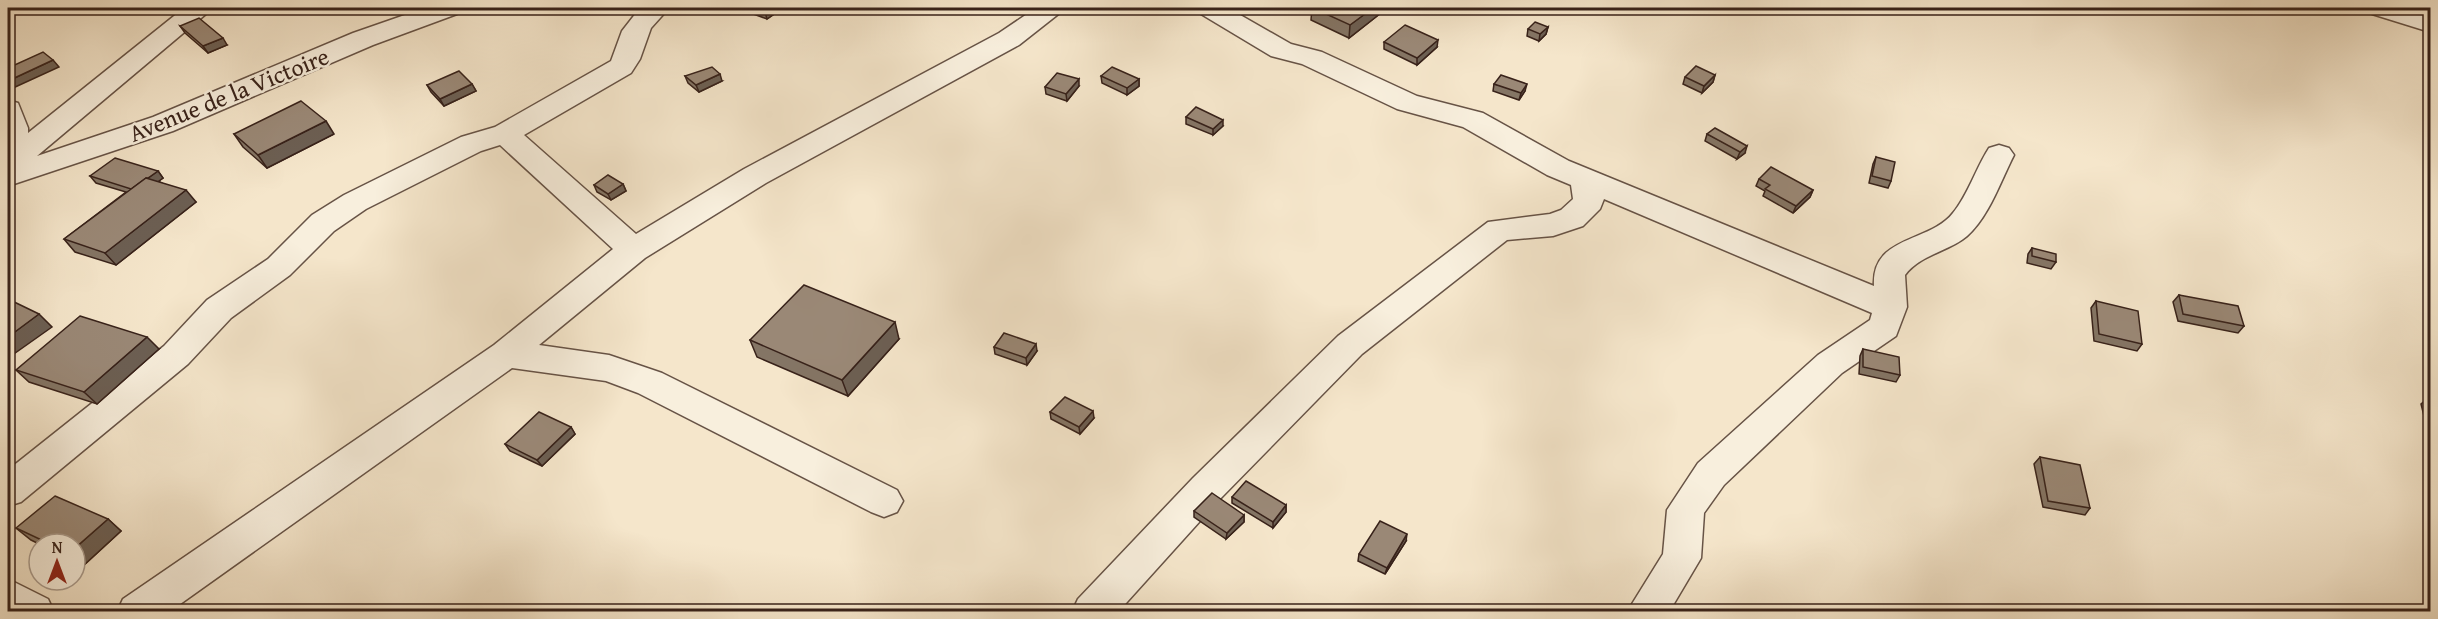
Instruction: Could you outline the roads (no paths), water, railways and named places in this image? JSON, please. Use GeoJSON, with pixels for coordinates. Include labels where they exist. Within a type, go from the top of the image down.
{"type":"FeatureCollection","features":[{"type":"Feature","properties":{"kind":"street"},"geometry":{"type":"LineString","coordinates":[[8,164],[200,8]]}},
{"type":"Feature","properties":{"kind":"street","name":"Avenue de la Victoire"},"geometry":{"type":"LineString","coordinates":[[8,176],[163,124],[363,39],[448,8]]}},
{"type":"Feature","properties":{"kind":"street"},"geometry":{"type":"LineString","coordinates":[[8,491],[176,355],[219,309],[254,282],[279,267],[323,223],[355,202],[471,144],[505,134],[621,67],[629,56],[634,35],[643,20],[656,8]]}},
{"type":"Feature","properties":{"kind":"street"},"geometry":{"type":"LineString","coordinates":[[137,612],[506,354],[634,250],[755,176],[1009,39],[1053,8]]}},
{"type":"Feature","properties":{"kind":"street"},"geometry":{"type":"LineString","coordinates":[[1210,8],[1281,50],[1312,58],[1407,103],[1473,120],[1516,142],[1558,168],[1891,307]]}},
{"type":"Feature","properties":{"kind":"street"},"geometry":{"type":"LineString","coordinates":[[2381,8],[2430,24]]}},
{"type":"Feature","properties":{"kind":"street"},"geometry":{"type":"LineString","coordinates":[[8,109],[14,128],[8,164]]}},
{"type":"Feature","properties":{"kind":"street"},"geometry":{"type":"LineString","coordinates":[[505,134],[634,250]]}},
{"type":"Feature","properties":{"kind":"street"},"geometry":{"type":"LineString","coordinates":[[1647,612],[1682,558],[1686,510],[1712,474],[1830,364],[1884,327],[1891,307],[1889,273],[1903,255],[1954,230],[1965,220],[1999,155]]}},
{"type":"Feature","properties":{"kind":"street"},"geometry":{"type":"LineString","coordinates":[[1092,612],[1206,489],[1350,345],[1499,230],[1553,225],[1572,218],[1589,202],[1585,180]]}},
{"type":"Feature","properties":{"kind":"street"},"geometry":{"type":"LineString","coordinates":[[506,354],[609,368],[650,383],[884,501]]}},
{"type":"Feature","properties":{"kind":"street"},"geometry":{"type":"LineString","coordinates":[[8,597],[34,612]]}}]}
